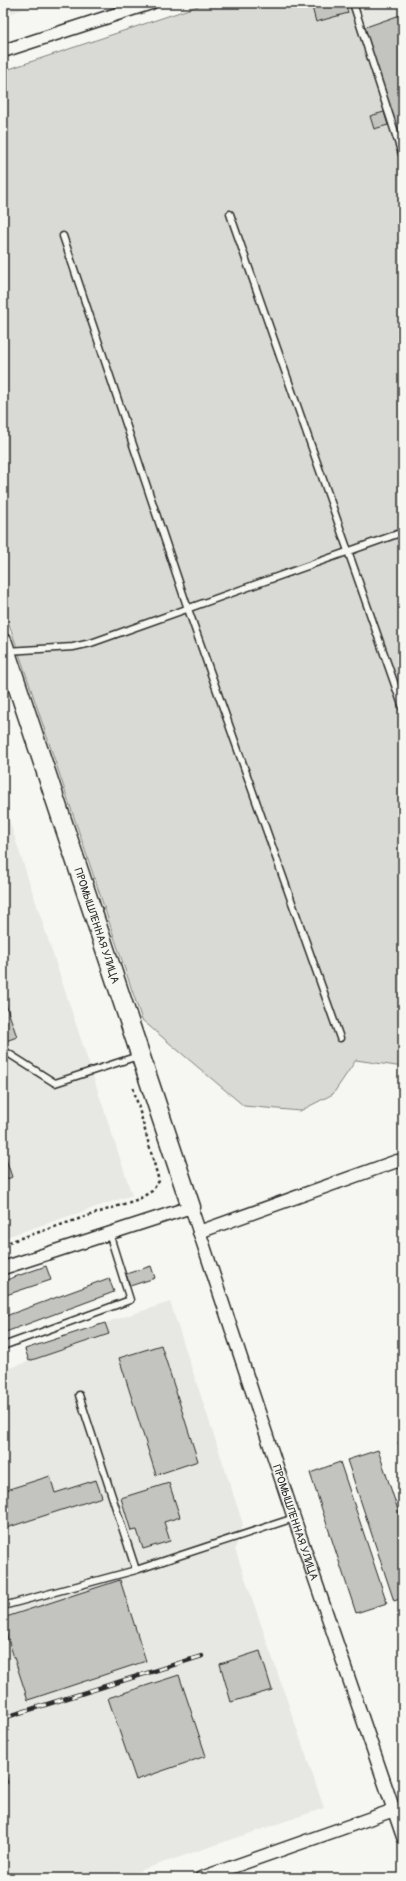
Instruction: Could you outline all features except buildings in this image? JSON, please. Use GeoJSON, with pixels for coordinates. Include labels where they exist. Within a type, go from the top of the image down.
{"type":"FeatureCollection","features":[{"type":"Feature","properties":{"kind":"street"},"geometry":{"type":"LineString","coordinates":[[3,51],[148,3]]}},
{"type":"Feature","properties":{"kind":"street","name":"ПРОМЫШЛЕННАЯ УЛИЦА"},"geometry":{"type":"LineString","coordinates":[[4,647],[142,1055],[294,1518],[398,1809],[403,1837]]}},
{"type":"Feature","properties":{"kind":"street"},"geometry":{"type":"LineString","coordinates":[[199,1232],[397,1161],[403,1162]]}},
{"type":"Feature","properties":{"kind":"street"},"geometry":{"type":"LineString","coordinates":[[3,1268],[191,1207]]}},
{"type":"Feature","properties":{"kind":"street"},"geometry":{"type":"LineString","coordinates":[[201,1878],[398,1809]]}},
{"type":"Feature","properties":{"kind":"lane"},"geometry":{"type":"LineString","coordinates":[[353,3],[402,154]]}},
{"type":"Feature","properties":{"kind":"lane"},"geometry":{"type":"LineString","coordinates":[[230,214],[403,708]]}},
{"type":"Feature","properties":{"kind":"lane"},"geometry":{"type":"LineString","coordinates":[[62,236],[188,609],[340,1038]]}},
{"type":"Feature","properties":{"kind":"lane"},"geometry":{"type":"LineString","coordinates":[[4,647],[73,647],[85,644],[188,609],[403,532]]}},
{"type":"Feature","properties":{"kind":"lane"},"geometry":{"type":"LineString","coordinates":[[4,1050],[55,1083],[142,1055]]}},
{"type":"Feature","properties":{"kind":"lane"},"geometry":{"type":"LineString","coordinates":[[3,1346],[130,1300],[109,1233]]}},
{"type":"Feature","properties":{"kind":"lane"},"geometry":{"type":"LineString","coordinates":[[79,1395],[136,1570]]}},
{"type":"Feature","properties":{"kind":"lane"},"geometry":{"type":"LineString","coordinates":[[3,1606],[136,1570],[294,1518]]}},
{"type":"Feature","properties":{"kind":"path"},"geometry":{"type":"LineString","coordinates":[[3,1244],[139,1199],[152,1191],[159,1181],[132,1083]]}},
{"type":"Feature","properties":{"kind":"shaded area"},"geometry":{"type":"Polygon","coordinates":[[[3,3],[41,3],[12,13],[7,8],[3,9],[3,3]]]}},
{"type":"Feature","properties":{"kind":"shaded area"},"geometry":{"type":"Polygon","coordinates":[[[207,3],[355,3],[403,148],[403,1067],[356,1060],[333,1094],[300,1111],[244,1106],[142,1020],[3,606],[3,71],[207,3]]]}},
{"type":"Feature","properties":{"kind":"shaded area"},"geometry":{"type":"Polygon","coordinates":[[[355,3],[403,3],[403,148],[355,3]]]}},
{"type":"Feature","properties":{"kind":"shaded area"},"geometry":{"type":"Polygon","coordinates":[[[3,802],[132,1195],[3,1238],[3,802]]]}},
{"type":"Feature","properties":{"kind":"shaded area"},"geometry":{"type":"Polygon","coordinates":[[[170,1302],[243,1524],[235,1549],[324,1808],[118,1878],[3,1878],[3,1370],[109,1335],[105,1323],[170,1302]]]}},
{"type":"Feature","properties":{"kind":"railway"},"geometry":{"type":"LineString","coordinates":[[3,1718],[202,1656]]}}]}
